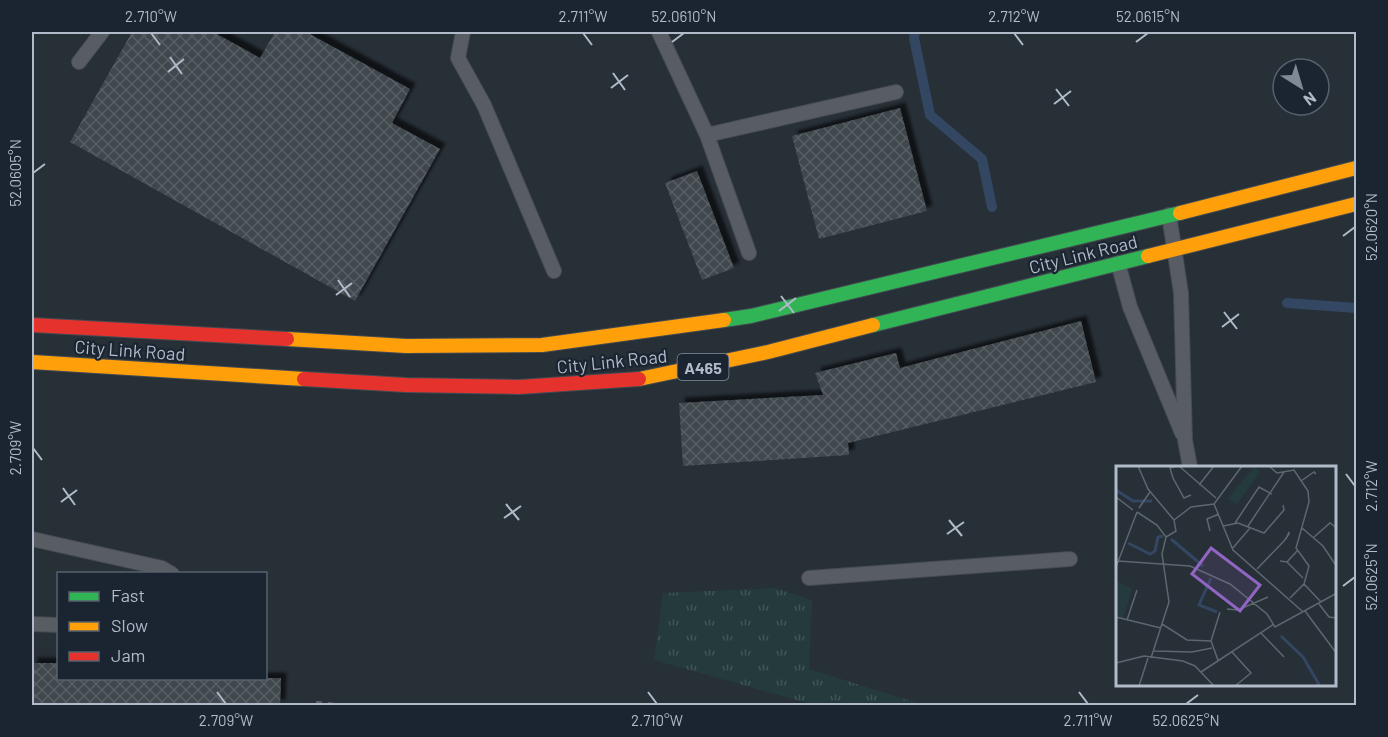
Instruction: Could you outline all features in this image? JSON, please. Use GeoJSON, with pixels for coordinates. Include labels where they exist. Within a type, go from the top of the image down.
{"type":"FeatureCollection","features":[{"type":"Feature","properties":{"kind":"highway","name":"City Link Road"},"geometry":{"type":"LineString","coordinates":[[32,362],[406,385],[519,387],[639,379],[768,352],[1114,247],[1169,215],[1356,168]]}},
{"type":"Feature","properties":{"kind":"highway","name":"City Link Road"},"geometry":{"type":"LineString","coordinates":[[32,325],[406,346],[542,345],[661,331],[751,316],[1114,247],[1176,250],[1356,204]]}},
{"type":"Feature","properties":{"kind":"lane"},"geometry":{"type":"LineString","coordinates":[[79,62],[102,32]]}},
{"type":"Feature","properties":{"kind":"lane"},"geometry":{"type":"LineString","coordinates":[[463,32],[458,58],[484,105],[554,271]]}},
{"type":"Feature","properties":{"kind":"lane"},"geometry":{"type":"LineString","coordinates":[[659,32],[707,135],[749,253]]}},
{"type":"Feature","properties":{"kind":"lane"},"geometry":{"type":"LineString","coordinates":[[707,135],[896,92]]}},
{"type":"Feature","properties":{"kind":"lane"},"geometry":{"type":"LineString","coordinates":[[1169,215],[1181,292],[1185,440],[1190,466]]}},
{"type":"Feature","properties":{"kind":"lane"},"geometry":{"type":"LineString","coordinates":[[1114,247],[1130,307],[1185,440]]}},
{"type":"Feature","properties":{"kind":"lane"},"geometry":{"type":"LineString","coordinates":[[32,539],[162,568],[170,572]]}},
{"type":"Feature","properties":{"kind":"lane"},"geometry":{"type":"LineString","coordinates":[[808,578],[1070,559]]}},
{"type":"Feature","properties":{"kind":"lane"},"geometry":{"type":"LineString","coordinates":[[32,624],[57,625]]}},
{"type":"Feature","properties":{"kind":"green space"},"geometry":{"type":"Polygon","coordinates":[[[775,588],[812,600],[809,669],[924,705],[814,705],[654,660],[663,593],[775,588]]]}},
{"type":"Feature","properties":{"kind":"building"},"geometry":{"type":"Polygon","coordinates":[[[132,32],[213,32],[260,58],[275,32],[306,32],[410,89],[392,123],[440,149],[355,301],[70,142],[132,32]]]}},
{"type":"Feature","properties":{"kind":"building"},"geometry":{"type":"Polygon","coordinates":[[[900,108],[927,211],[819,239],[792,136],[900,108]]]}},
{"type":"Feature","properties":{"kind":"building"},"geometry":{"type":"Polygon","coordinates":[[[697,171],[734,268],[702,280],[665,183],[697,171]]]}},
{"type":"Feature","properties":{"kind":"building"},"geometry":{"type":"Polygon","coordinates":[[[1081,321],[1096,382],[848,443],[849,455],[683,466],[679,403],[823,395],[815,373],[896,353],[900,368],[1081,321]]]}},
{"type":"Feature","properties":{"kind":"building"},"geometry":{"type":"Polygon","coordinates":[[[32,663],[57,663],[57,680],[267,680],[267,678],[281,678],[280,705],[32,705],[32,663]]]}},
{"type":"Feature","properties":{"kind":"waterway"},"geometry":{"type":"LineString","coordinates":[[915,32],[914,38],[930,115],[982,159],[992,207]]}},
{"type":"Feature","properties":{"kind":"waterway"},"geometry":{"type":"LineString","coordinates":[[1287,303],[1356,308]]}},
{"type":"Feature","properties":{"kind":"railway"},"geometry":{"type":"LineString","coordinates":[[316,703],[344,706]]}},
{"type":"Feature","properties":{"kind":"traffic: fast"},"geometry":{"type":"LineString","coordinates":[[724,320],[751,316],[1180,213]]}},
{"type":"Feature","properties":{"kind":"traffic: fast"},"geometry":{"type":"LineString","coordinates":[[873,325],[1148,256]]}},
{"type":"Feature","properties":{"kind":"traffic: slow"},"geometry":{"type":"LineString","coordinates":[[1180,213],[1356,168]]}},
{"type":"Feature","properties":{"kind":"traffic: slow"},"geometry":{"type":"LineString","coordinates":[[1148,256],[1356,204]]}},
{"type":"Feature","properties":{"kind":"traffic: slow"},"geometry":{"type":"LineString","coordinates":[[287,339],[406,346],[542,345],[724,320]]}},
{"type":"Feature","properties":{"kind":"traffic: slow"},"geometry":{"type":"LineString","coordinates":[[639,379],[768,352],[873,325]]}},
{"type":"Feature","properties":{"kind":"traffic: slow"},"geometry":{"type":"LineString","coordinates":[[32,362],[304,379]]}},
{"type":"Feature","properties":{"kind":"traffic: jam"},"geometry":{"type":"LineString","coordinates":[[32,325],[287,339]]}},
{"type":"Feature","properties":{"kind":"traffic: jam"},"geometry":{"type":"LineString","coordinates":[[304,379],[406,385],[519,387],[639,379]]}}]}
